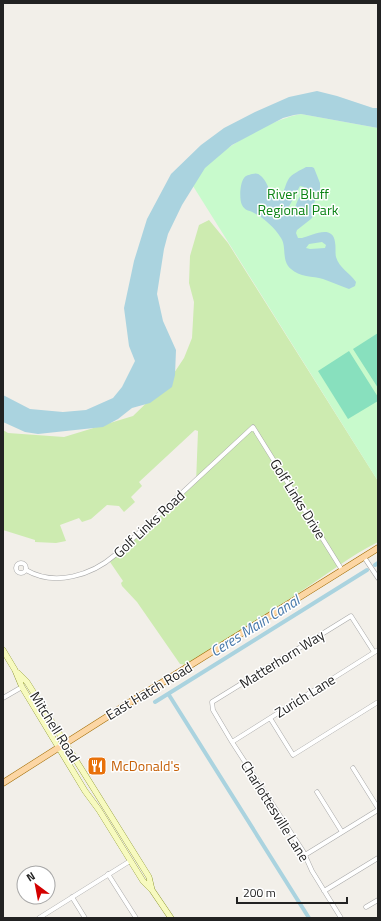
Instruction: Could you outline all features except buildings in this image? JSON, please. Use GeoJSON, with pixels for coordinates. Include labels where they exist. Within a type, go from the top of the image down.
{"type":"FeatureCollection","features":[{"type":"Feature","properties":{"kind":"main road","name":"East Hatch Road"},"geometry":{"type":"LineString","coordinates":[[4,780],[378,548]]}},
{"type":"Feature","properties":{"kind":"main road","name":"Mitchell Road"},"geometry":{"type":"LineString","coordinates":[[3,650],[15,670],[22,687],[149,877],[152,890]]}},
{"type":"Feature","properties":{"kind":"main road","name":"Mitchell Road"},"geometry":{"type":"LineString","coordinates":[[15,670],[27,682],[62,745],[85,791],[99,810],[143,881],[152,890],[170,918]]}},
{"type":"Feature","properties":{"kind":"street","name":"Golf Links Road"},"geometry":{"type":"LineString","coordinates":[[26,570],[43,577],[64,578],[82,574],[104,564],[116,555],[253,427]]}},
{"type":"Feature","properties":{"kind":"street","name":"Golf Links Drive"},"geometry":{"type":"LineString","coordinates":[[253,427],[342,570]]}},
{"type":"Feature","properties":{"kind":"street"},"geometry":{"type":"LineString","coordinates":[[364,557],[378,578]]}},
{"type":"Feature","properties":{"kind":"street","name":"Matterhorn Way"},"geometry":{"type":"LineString","coordinates":[[212,702],[351,616],[376,651]]}},
{"type":"Feature","properties":{"kind":"street","name":"Zurich Lane"},"geometry":{"type":"LineString","coordinates":[[232,742],[376,651]]}},
{"type":"Feature","properties":{"kind":"street"},"geometry":{"type":"LineString","coordinates":[[3,698],[22,687]]}},
{"type":"Feature","properties":{"kind":"street","name":"Charlottesville Lane"},"geometry":{"type":"LineString","coordinates":[[212,702],[213,710],[232,742],[306,855],[312,871],[341,918]]}},
{"type":"Feature","properties":{"kind":"street"},"geometry":{"type":"LineString","coordinates":[[270,718],[293,755],[378,702]]}},
{"type":"Feature","properties":{"kind":"street"},"geometry":{"type":"LineString","coordinates":[[306,855],[378,809],[353,768]]}},
{"type":"Feature","properties":{"kind":"street"},"geometry":{"type":"LineString","coordinates":[[317,792],[342,832]]}},
{"type":"Feature","properties":{"kind":"street"},"geometry":{"type":"LineString","coordinates":[[324,891],[378,858]]}},
{"type":"Feature","properties":{"kind":"street"},"geometry":{"type":"LineString","coordinates":[[39,918],[130,861]]}},
{"type":"Feature","properties":{"kind":"street"},"geometry":{"type":"LineString","coordinates":[[108,874],[136,918]]}},
{"type":"Feature","properties":{"kind":"street"},"geometry":{"type":"LineString","coordinates":[[72,897],[85,918]]}},
{"type":"Feature","properties":{"kind":"street"},"geometry":{"type":"LineString","coordinates":[[366,908],[378,900]]}},
{"type":"Feature","properties":{"kind":"green space","name":"River Bluff Regional Park"},"geometry":{"type":"Polygon","coordinates":[[[301,114],[378,128],[378,481],[193,186],[204,168],[223,151],[264,127],[277,121],[301,114]]]}},
{"type":"Feature","properties":{"kind":"green space"},"geometry":{"type":"Polygon","coordinates":[[[209,220],[228,243],[378,481],[378,542],[348,559],[187,665],[180,664],[137,602],[122,586],[121,583],[123,581],[110,562],[196,483],[198,431],[195,430],[139,482],[142,486],[131,497],[135,502],[124,512],[119,506],[107,505],[91,519],[82,522],[79,518],[60,525],[66,541],[56,543],[35,542],[35,540],[3,530],[3,430],[8,433],[64,437],[133,416],[168,382],[184,358],[192,338],[194,302],[189,283],[190,256],[199,225],[209,220]]]}},
{"type":"Feature","properties":{"kind":"green space"},"geometry":{"type":"Polygon","coordinates":[[[378,333],[378,388],[353,349],[378,333]]]}},
{"type":"Feature","properties":{"kind":"green space"},"geometry":{"type":"Polygon","coordinates":[[[349,351],[378,397],[378,401],[348,419],[318,371],[349,351]]]}},
{"type":"Feature","properties":{"kind":"water"},"geometry":{"type":"Polygon","coordinates":[[[317,91],[373,108],[378,108],[378,128],[301,114],[283,118],[232,145],[205,168],[182,205],[168,234],[164,249],[157,294],[163,321],[176,350],[175,375],[172,387],[150,403],[132,408],[118,419],[103,427],[38,434],[25,432],[3,422],[3,395],[30,409],[63,412],[86,410],[113,398],[122,387],[135,361],[129,346],[124,308],[134,261],[147,219],[171,174],[201,145],[224,128],[289,97],[317,91]]]}},
{"type":"Feature","properties":{"kind":"water"},"geometry":{"type":"Polygon","coordinates":[[[306,167],[314,168],[320,183],[320,192],[314,203],[316,209],[315,214],[297,230],[296,233],[298,238],[302,238],[316,233],[330,233],[335,244],[337,261],[356,282],[355,286],[349,289],[323,279],[294,272],[286,262],[283,242],[276,231],[262,218],[242,205],[240,195],[245,177],[255,173],[259,174],[272,194],[278,195],[284,190],[289,178],[306,167]],[[300,186],[286,212],[287,215],[292,215],[303,191],[304,187],[300,186]],[[322,242],[309,244],[306,248],[325,248],[326,245],[322,242]]]}},
{"type":"Feature","properties":{"kind":"waterway","name":"Ceres Main Canal"},"geometry":{"type":"LineString","coordinates":[[155,702],[367,570]]}},
{"type":"Feature","properties":{"kind":"waterway"},"geometry":{"type":"LineString","coordinates":[[169,695],[309,918]]}},
{"type":"Feature","properties":{"kind":"place","name":"McDonald's"},"geometry":{"type":"Point","coordinates":[97,766]}}]}
